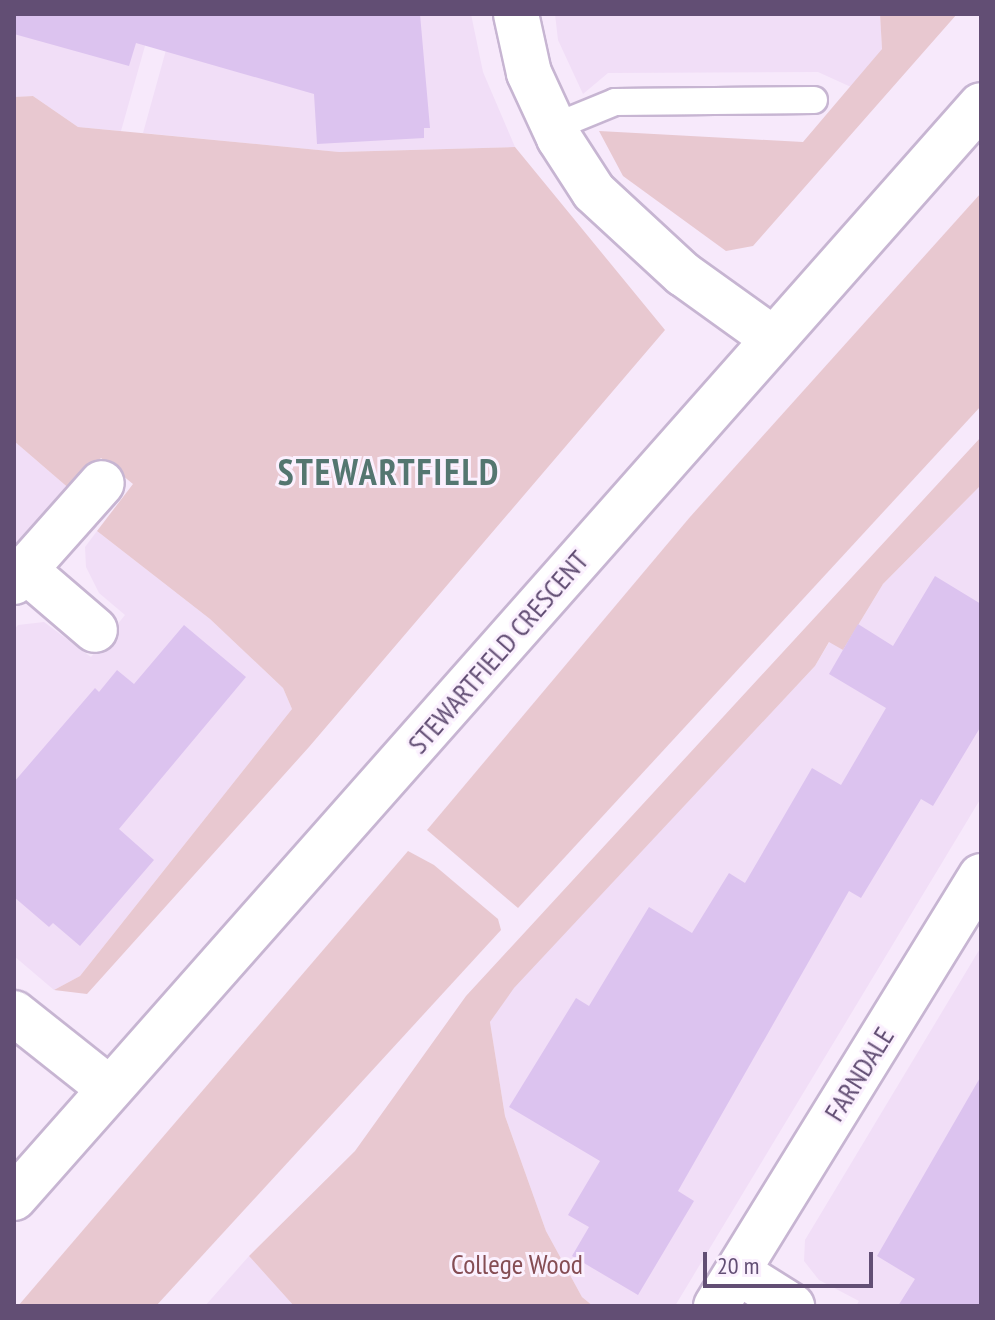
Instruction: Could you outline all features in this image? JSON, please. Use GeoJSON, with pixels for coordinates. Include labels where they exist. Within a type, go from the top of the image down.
{"type":"FeatureCollection","features":[{"type":"Feature","properties":{"kind":"street"},"geometry":{"type":"LineString","coordinates":[[516,14],[529,73],[554,127],[594,192],[683,274],[772,338]]}},
{"type":"Feature","properties":{"kind":"street","name":"STEWARTFIELD CRESCENT"},"geometry":{"type":"LineString","coordinates":[[14,1198],[981,105]]}},
{"type":"Feature","properties":{"kind":"street"},"geometry":{"type":"LineString","coordinates":[[95,630],[20,576],[102,483]]}},
{"type":"Feature","properties":{"kind":"street","name":"FARNDALE"},"geometry":{"type":"LineString","coordinates":[[792,1306],[727,1289],[981,876]]}},
{"type":"Feature","properties":{"kind":"street"},"geometry":{"type":"LineString","coordinates":[[14,1013],[110,1089]]}},
{"type":"Feature","properties":{"kind":"lane"},"geometry":{"type":"LineString","coordinates":[[554,127],[615,102],[814,100]]}},
{"type":"Feature","properties":{"kind":"shaded area"},"geometry":{"type":"Polygon","coordinates":[[[14,14],[154,14],[121,131],[78,127],[33,96],[14,97],[14,14]]]}},
{"type":"Feature","properties":{"kind":"shaded area"},"geometry":{"type":"Polygon","coordinates":[[[176,14],[471,14],[483,72],[515,147],[339,152],[143,133],[176,14]]]}},
{"type":"Feature","properties":{"kind":"shaded area"},"geometry":{"type":"Polygon","coordinates":[[[555,14],[880,14],[882,49],[851,87],[818,72],[608,73],[583,94],[558,40],[555,14]]]}},
{"type":"Feature","properties":{"kind":"shaded area"},"geometry":{"type":"Polygon","coordinates":[[[14,441],[72,491],[14,554],[14,441]]]}},
{"type":"Feature","properties":{"kind":"shaded area"},"geometry":{"type":"Polygon","coordinates":[[[981,485],[981,798],[675,1306],[593,1306],[582,1297],[546,1231],[505,1116],[490,1022],[513,988],[815,666],[830,641],[843,650],[883,584],[981,485]]]}},
{"type":"Feature","properties":{"kind":"shaded area"},"geometry":{"type":"Polygon","coordinates":[[[97,531],[210,619],[283,688],[292,709],[80,976],[54,990],[14,956],[14,630],[18,625],[44,622],[91,657],[125,615],[99,593],[86,567],[85,547],[97,531]]]}},
{"type":"Feature","properties":{"kind":"shaded area"},"geometry":{"type":"Polygon","coordinates":[[[981,947],[981,1306],[856,1306],[859,1301],[819,1280],[804,1261],[805,1240],[981,947]]]}},
{"type":"Feature","properties":{"kind":"shaded area"},"geometry":{"type":"Polygon","coordinates":[[[249,1256],[294,1306],[205,1306],[249,1256]]]}},
{"type":"Feature","properties":{"kind":"green space"},"geometry":{"type":"Polygon","coordinates":[[[880,14],[957,14],[753,246],[726,251],[623,176],[599,131],[803,142],[882,49],[880,14]]]}},
{"type":"Feature","properties":{"kind":"green space"},"geometry":{"type":"Polygon","coordinates":[[[33,96],[78,127],[339,152],[515,147],[665,330],[309,747],[87,994],[54,990],[80,976],[292,709],[283,688],[210,619],[97,531],[133,484],[101,458],[72,491],[14,441],[14,97],[33,96]]]}},
{"type":"Feature","properties":{"kind":"green space"},"geometry":{"type":"Polygon","coordinates":[[[981,193],[981,406],[518,908],[427,830],[690,517],[981,193]]]}},
{"type":"Feature","properties":{"kind":"green space","name":"College Wood"},"geometry":{"type":"Polygon","coordinates":[[[981,437],[981,485],[883,584],[843,650],[829,642],[815,666],[514,988],[490,1022],[505,1116],[546,1231],[582,1297],[593,1306],[294,1306],[249,1256],[355,1151],[466,996],[981,437]]]}},
{"type":"Feature","properties":{"kind":"green space"},"geometry":{"type":"Polygon","coordinates":[[[408,851],[434,865],[498,919],[501,930],[156,1306],[18,1306],[408,851]]]}},
{"type":"Feature","properties":{"kind":"building"},"geometry":{"type":"Polygon","coordinates":[[[14,14],[420,14],[430,128],[424,128],[424,138],[317,144],[314,94],[136,43],[129,66],[14,34],[14,14]]]}},
{"type":"Feature","properties":{"kind":"building"},"geometry":{"type":"Polygon","coordinates":[[[935,576],[981,604],[981,726],[933,806],[921,799],[861,898],[849,891],[678,1191],[694,1201],[638,1295],[572,1256],[589,1227],[568,1215],[600,1161],[509,1107],[576,998],[589,1006],[649,907],[692,933],[729,873],[745,883],[812,768],[841,785],[886,708],[829,674],[858,624],[893,646],[935,576]]]}},
{"type":"Feature","properties":{"kind":"building"},"geometry":{"type":"Polygon","coordinates":[[[184,625],[246,677],[119,829],[154,860],[80,946],[53,923],[49,927],[14,897],[14,782],[95,688],[99,692],[117,670],[134,684],[184,625]]]}},
{"type":"Feature","properties":{"kind":"building"},"geometry":{"type":"Polygon","coordinates":[[[981,1076],[981,1306],[898,1306],[915,1279],[877,1256],[981,1076]]]}},
{"type":"Feature","properties":{"kind":"district","name":"STEWARTFIELD"},"geometry":{"type":"Point","coordinates":[389,472]}}]}
